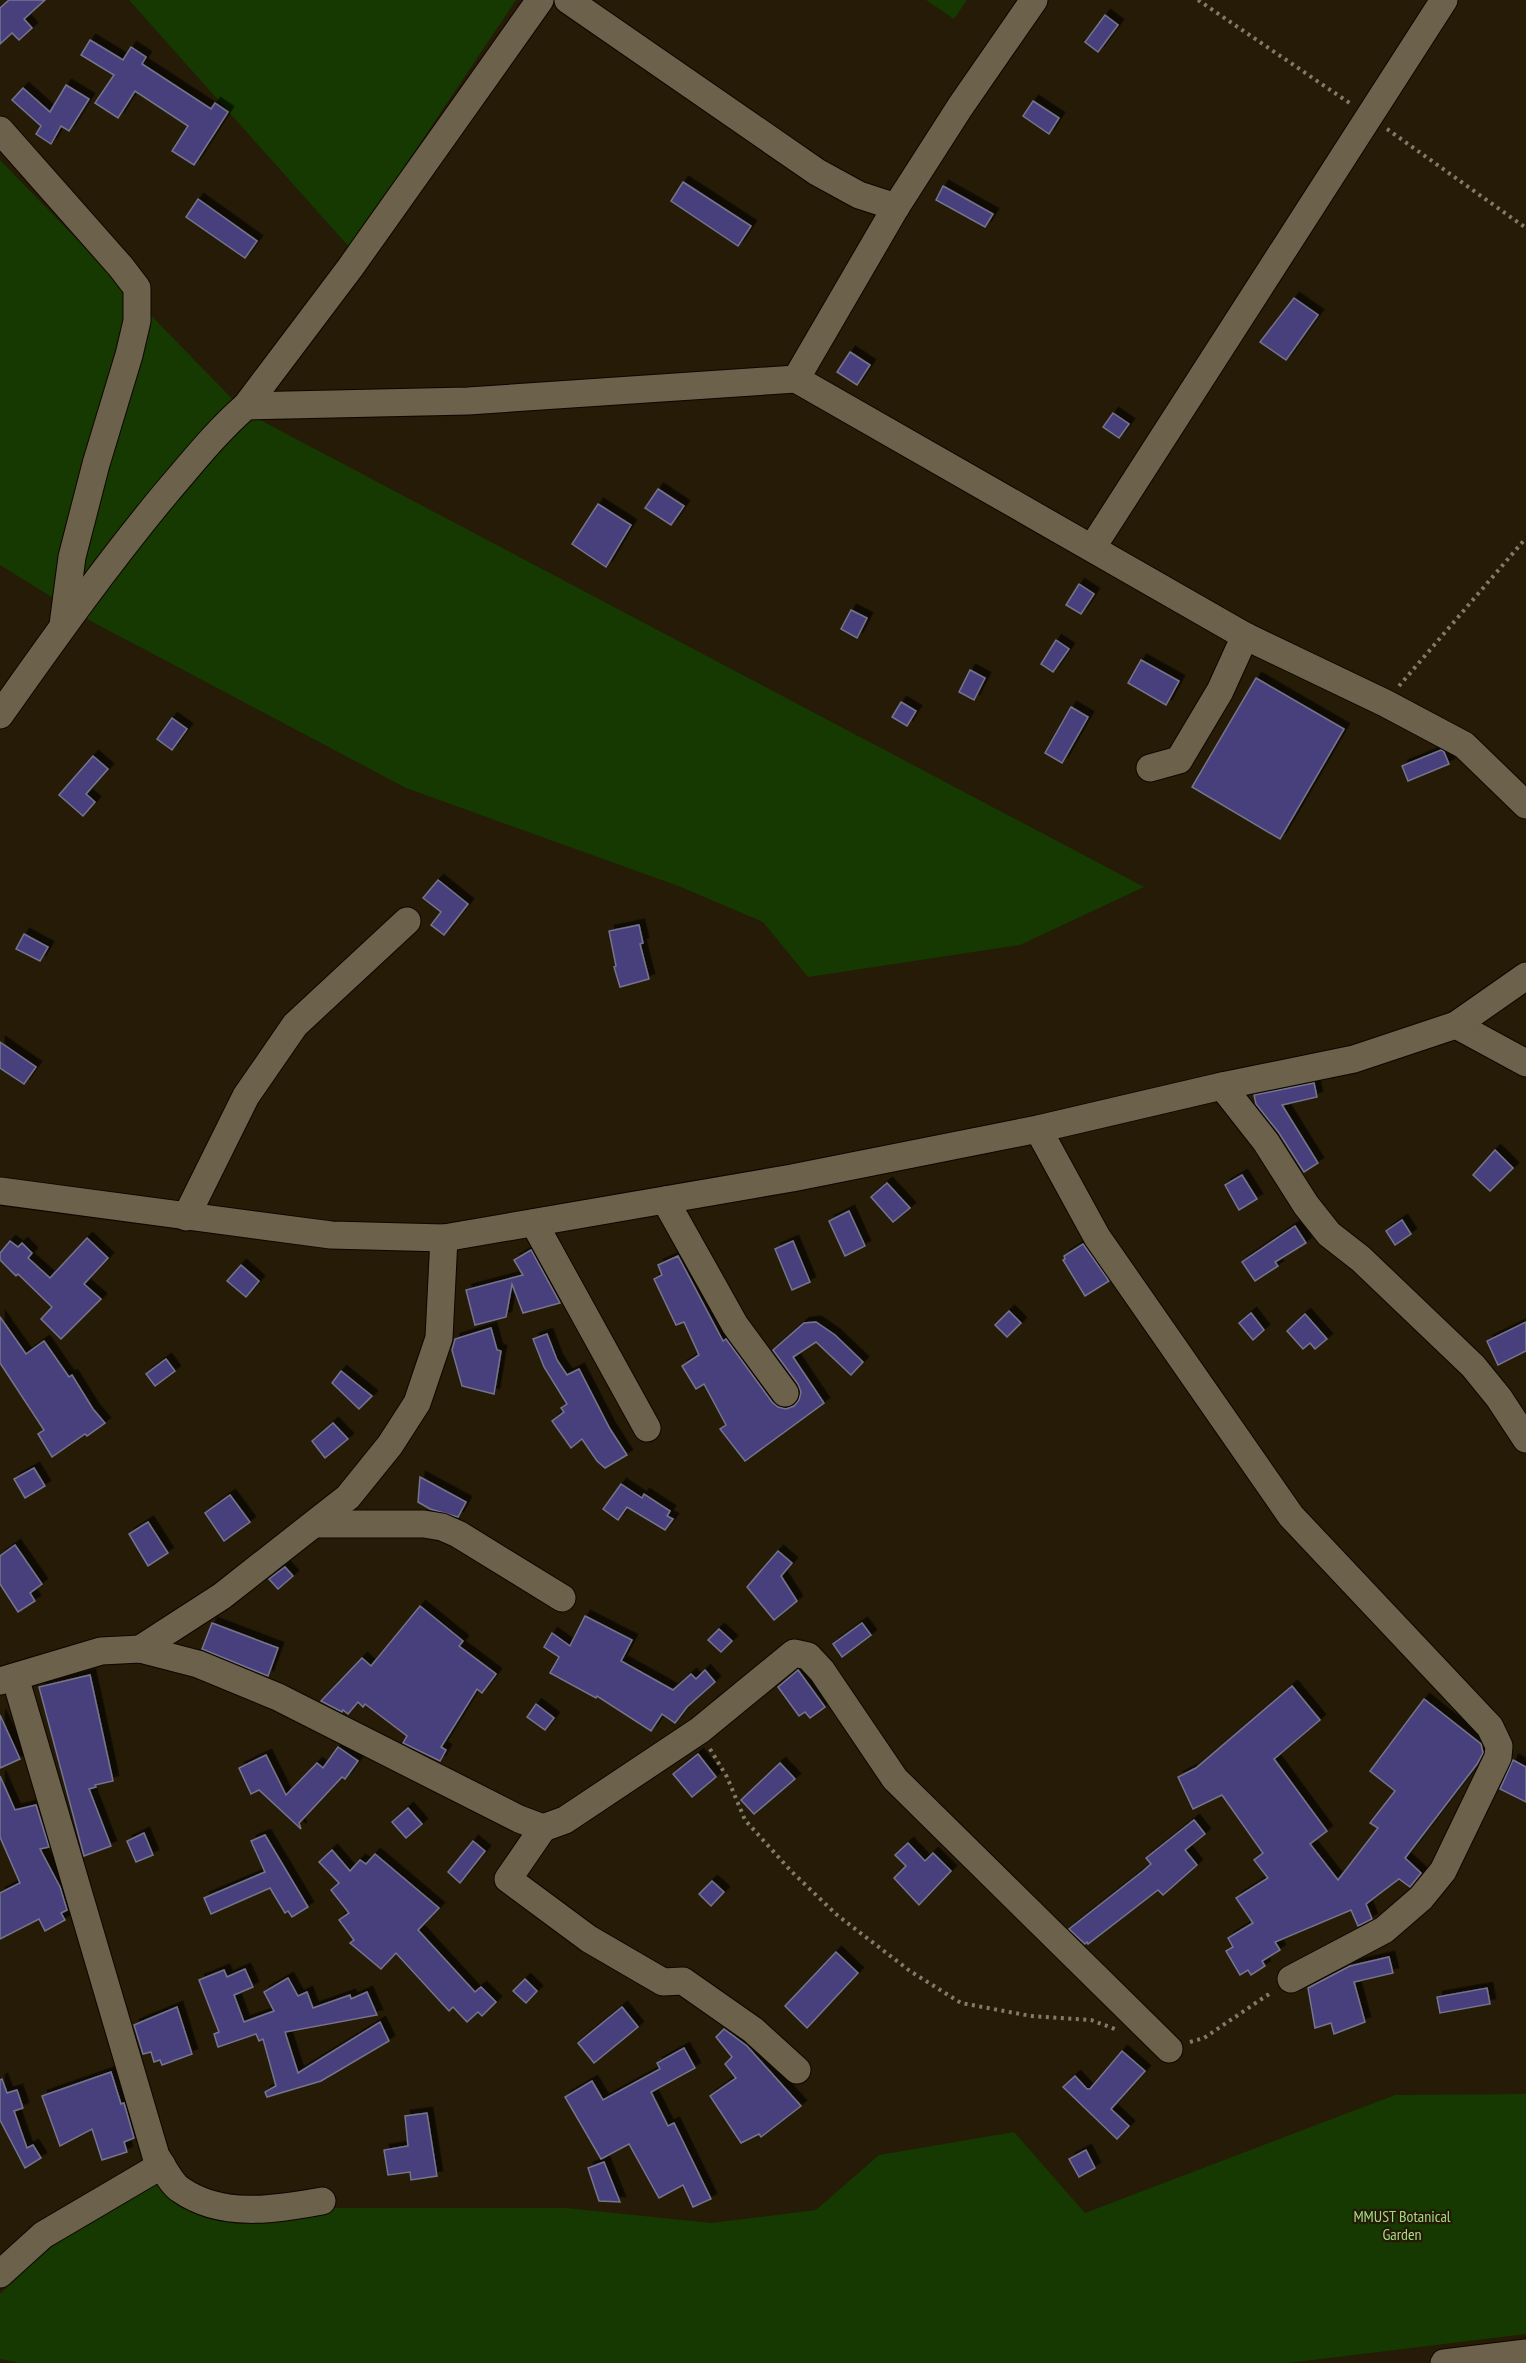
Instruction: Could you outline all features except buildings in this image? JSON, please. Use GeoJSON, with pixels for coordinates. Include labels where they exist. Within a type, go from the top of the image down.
{"type":"FeatureCollection","features":[{"type":"Feature","properties":{"kind":"street"},"geometry":{"type":"LineString","coordinates":[[0,715],[130,537],[221,427],[246,406],[350,268],[540,0]]}},
{"type":"Feature","properties":{"kind":"street"},"geometry":{"type":"LineString","coordinates":[[568,0],[817,172],[859,195],[896,207]]}},
{"type":"Feature","properties":{"kind":"street"},"geometry":{"type":"LineString","coordinates":[[796,379],[896,207],[960,107],[1034,0]]}},
{"type":"Feature","properties":{"kind":"street"},"geometry":{"type":"LineString","coordinates":[[1092,548],[1444,0]]}},
{"type":"Feature","properties":{"kind":"street"},"geometry":{"type":"LineString","coordinates":[[0,130],[137,288],[137,321],[72,557],[63,626]]}},
{"type":"Feature","properties":{"kind":"street"},"geometry":{"type":"LineString","coordinates":[[246,406],[468,400],[796,379],[1245,636],[1385,703],[1464,745],[1526,805]]}},
{"type":"Feature","properties":{"kind":"street"},"geometry":{"type":"LineString","coordinates":[[1150,768],[1179,760],[1220,692],[1245,636]]}},
{"type":"Feature","properties":{"kind":"street"},"geometry":{"type":"LineString","coordinates":[[186,1217],[246,1096],[296,1025],[407,921]]}},
{"type":"Feature","properties":{"kind":"street"},"geometry":{"type":"LineString","coordinates":[[0,1191],[186,1217],[331,1234],[444,1238],[792,1178],[1038,1129],[1222,1086],[1354,1059],[1456,1025],[1526,976]]}},
{"type":"Feature","properties":{"kind":"street"},"geometry":{"type":"LineString","coordinates":[[1456,1025],[1526,1064]]}},
{"type":"Feature","properties":{"kind":"street"},"geometry":{"type":"LineString","coordinates":[[1222,1086],[1266,1142],[1306,1205],[1329,1234],[1361,1259],[1473,1366],[1499,1398],[1526,1439]]}},
{"type":"Feature","properties":{"kind":"street"},"geometry":{"type":"LineString","coordinates":[[1038,1129],[1097,1236],[1291,1516],[1490,1727],[1499,1746],[1498,1757],[1443,1871],[1421,1898],[1384,1930],[1292,1979]]}},
{"type":"Feature","properties":{"kind":"street"},"geometry":{"type":"LineString","coordinates":[[665,1200],[735,1325],[785,1393]]}},
{"type":"Feature","properties":{"kind":"street"},"geometry":{"type":"LineString","coordinates":[[534,1223],[647,1428]]}},
{"type":"Feature","properties":{"kind":"street"},"geometry":{"type":"LineString","coordinates":[[140,1649],[222,1596],[315,1524],[348,1497],[390,1445],[417,1403],[439,1338],[444,1238]]}},
{"type":"Feature","properties":{"kind":"street"},"geometry":{"type":"LineString","coordinates":[[315,1524],[424,1524],[442,1527],[458,1534],[562,1598]]}},
{"type":"Feature","properties":{"kind":"street"},"geometry":{"type":"LineString","coordinates":[[322,2201],[280,2208],[247,2210],[210,2203],[179,2190],[156,2157],[7,1679],[101,1651],[140,1649],[198,1664],[278,1697],[498,1808],[543,1828]]}},
{"type":"Feature","properties":{"kind":"street"},"geometry":{"type":"LineString","coordinates":[[797,2070],[753,2030],[683,1981],[663,1982],[589,1939],[508,1879],[543,1828],[565,1820],[700,1730],[794,1653],[808,1656],[822,1671],[895,1779],[1169,2049]]}},
{"type":"Feature","properties":{"kind":"street"},"geometry":{"type":"LineString","coordinates":[[0,2274],[43,2235],[162,2165]]}},
{"type":"Feature","properties":{"kind":"street"},"geometry":{"type":"LineString","coordinates":[[1444,2363],[1526,2353]]}},
{"type":"Feature","properties":{"kind":"path"},"geometry":{"type":"LineString","coordinates":[[1385,703],[1526,538]]}},
{"type":"Feature","properties":{"kind":"path"},"geometry":{"type":"LineString","coordinates":[[700,1730],[727,1777],[745,1820],[791,1871],[837,1915],[910,1971],[962,2003],[1031,2016],[1091,2020],[1124,2032]]}},
{"type":"Feature","properties":{"kind":"path"},"geometry":{"type":"LineString","coordinates":[[1169,2049],[1204,2038],[1292,1979]]}},
{"type":"Feature","properties":{"kind":"green space"},"geometry":{"type":"Polygon","coordinates":[[[129,0],[516,0],[350,248],[129,0]]]}},
{"type":"Feature","properties":{"kind":"green space"},"geometry":{"type":"Polygon","coordinates":[[[926,0],[967,0],[954,19],[926,0]]]}},
{"type":"Feature","properties":{"kind":"green space"},"geometry":{"type":"Polygon","coordinates":[[[0,160],[245,412],[1144,887],[1020,945],[808,977],[763,922],[681,887],[406,788],[87,619],[0,565],[0,160]]]}},
{"type":"Feature","properties":{"kind":"green space","name":"MMUST Botanical Garden"},"geometry":{"type":"Polygon","coordinates":[[[1526,2094],[1526,2334],[1288,2363],[19,2363],[0,2359],[0,2294],[56,2244],[96,2215],[160,2175],[182,2198],[327,2208],[566,2208],[711,2223],[816,2210],[879,2155],[1014,2132],[1085,2213],[1395,2095],[1526,2094]]]}}]}
